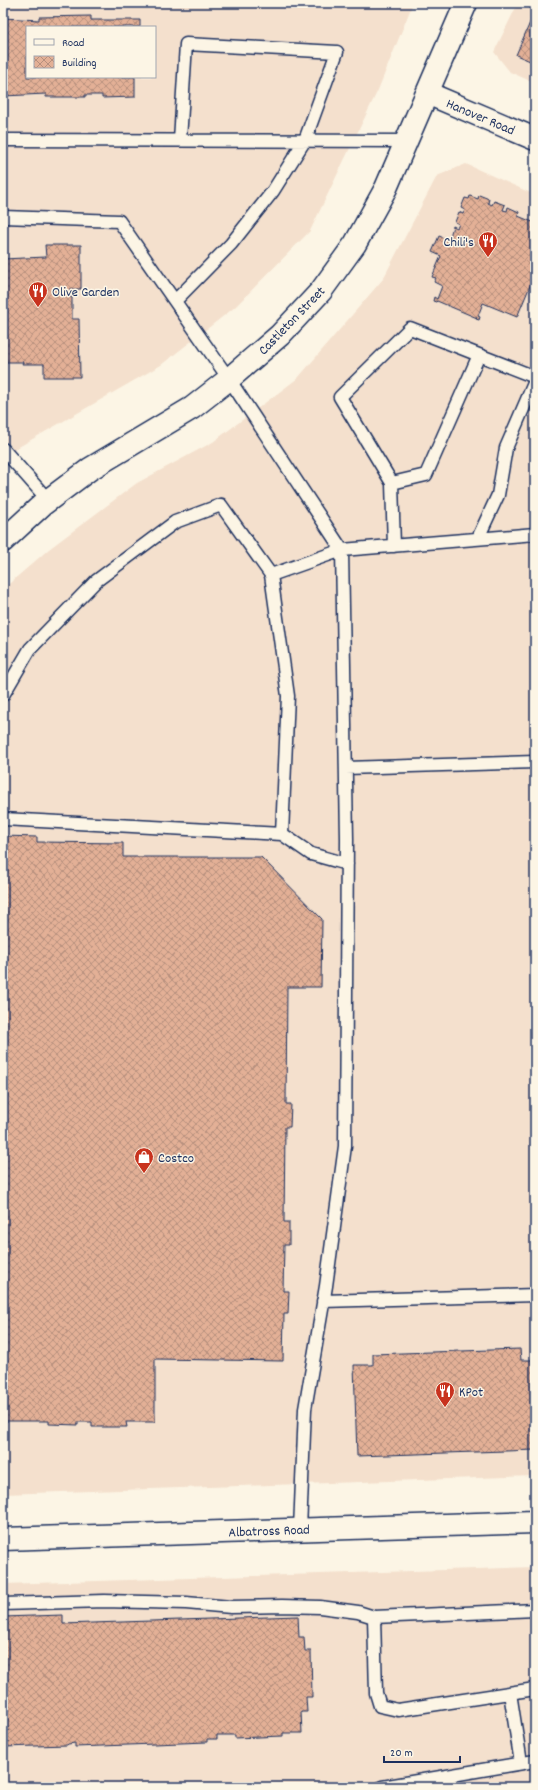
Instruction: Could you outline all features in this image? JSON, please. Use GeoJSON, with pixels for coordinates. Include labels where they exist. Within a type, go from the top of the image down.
{"type":"FeatureCollection","features":[{"type":"Feature","properties":{"kind":"street","name":"Castleton Street"},"geometry":{"type":"LineString","coordinates":[[3,541],[48,500],[90,469],[192,408],[229,379],[280,335],[321,291],[355,244],[386,188],[466,3]]}},
{"type":"Feature","properties":{"kind":"street","name":"Hanover Road"},"geometry":{"type":"LineString","coordinates":[[428,93],[535,139]]}},
{"type":"Feature","properties":{"kind":"street","name":"Albatross Road"},"geometry":{"type":"LineString","coordinates":[[3,1539],[535,1522]]}},
{"type":"Feature","properties":{"kind":"lane"},"geometry":{"type":"LineString","coordinates":[[175,301],[231,244],[273,191],[305,140],[337,52],[186,44],[180,140]]}},
{"type":"Feature","properties":{"kind":"lane"},"geometry":{"type":"LineString","coordinates":[[3,140],[407,140]]}},
{"type":"Feature","properties":{"kind":"lane"},"geometry":{"type":"LineString","coordinates":[[3,217],[118,220],[229,379],[342,550],[347,864],[345,1146],[323,1301],[305,1409],[300,1529]]}},
{"type":"Feature","properties":{"kind":"lane"},"geometry":{"type":"LineString","coordinates":[[394,546],[392,483],[340,397],[410,328],[535,377]]}},
{"type":"Feature","properties":{"kind":"lane"},"geometry":{"type":"LineString","coordinates":[[392,483],[426,475],[479,355]]}},
{"type":"Feature","properties":{"kind":"lane"},"geometry":{"type":"LineString","coordinates":[[478,538],[498,495],[506,448],[535,381]]}},
{"type":"Feature","properties":{"kind":"lane"},"geometry":{"type":"LineString","coordinates":[[3,448],[48,500]]}},
{"type":"Feature","properties":{"kind":"lane"},"geometry":{"type":"LineString","coordinates":[[3,695],[30,649],[96,581],[175,522],[221,505],[271,575],[288,696],[282,834]]}},
{"type":"Feature","properties":{"kind":"lane"},"geometry":{"type":"LineString","coordinates":[[271,575],[342,550],[535,534]]}},
{"type":"Feature","properties":{"kind":"lane"},"geometry":{"type":"LineString","coordinates":[[346,768],[535,762]]}},
{"type":"Feature","properties":{"kind":"lane"},"geometry":{"type":"LineString","coordinates":[[3,819],[282,834],[311,854],[347,864]]}},
{"type":"Feature","properties":{"kind":"lane"},"geometry":{"type":"LineString","coordinates":[[323,1301],[535,1295]]}},
{"type":"Feature","properties":{"kind":"lane"},"geometry":{"type":"LineString","coordinates":[[3,1604],[104,1601],[186,1603],[231,1607],[320,1607],[358,1612],[374,1617],[535,1610]]}},
{"type":"Feature","properties":{"kind":"lane"},"geometry":{"type":"LineString","coordinates":[[374,1617],[376,1693],[380,1706],[398,1710],[535,1689]]}},
{"type":"Feature","properties":{"kind":"lane"},"geometry":{"type":"LineString","coordinates":[[510,1693],[521,1763]]}},
{"type":"Feature","properties":{"kind":"lane"},"geometry":{"type":"LineString","coordinates":[[382,1787],[535,1760]]}},
{"type":"Feature","properties":{"kind":"shaded area"},"geometry":{"type":"Polygon","coordinates":[[[3,3],[413,3],[378,90],[310,231],[235,307],[161,365],[3,456],[3,3]]]}},
{"type":"Feature","properties":{"kind":"shaded area"},"geometry":{"type":"Polygon","coordinates":[[[518,3],[535,3],[535,83],[510,72],[494,52],[518,3]]]}},
{"type":"Feature","properties":{"kind":"shaded area"},"geometry":{"type":"Polygon","coordinates":[[[466,164],[535,195],[535,1476],[3,1494],[3,589],[49,549],[137,483],[213,442],[298,378],[383,279],[437,176],[466,164]]]}},
{"type":"Feature","properties":{"kind":"shaded area"},"geometry":{"type":"Polygon","coordinates":[[[535,1567],[535,1787],[3,1787],[3,1584],[535,1567]]]}},
{"type":"Feature","properties":{"kind":"building"},"geometry":{"type":"Polygon","coordinates":[[[535,11],[535,63],[516,55],[535,11]]]}},
{"type":"Feature","properties":{"kind":"building"},"geometry":{"type":"Polygon","coordinates":[[[91,16],[91,20],[140,20],[140,26],[26,26],[26,78],[135,78],[135,97],[102,98],[102,95],[85,95],[85,97],[46,97],[46,94],[3,96],[3,18],[39,20],[39,17],[91,16]]]}},
{"type":"Feature","properties":{"kind":"building","name":"Chili's"},"geometry":{"type":"Polygon","coordinates":[[[479,195],[489,199],[488,203],[492,205],[494,201],[505,205],[503,210],[507,211],[508,207],[519,212],[518,216],[535,223],[535,274],[517,317],[483,303],[478,316],[480,317],[479,320],[437,301],[433,301],[434,297],[437,299],[442,286],[434,282],[436,278],[432,277],[441,256],[432,252],[439,236],[449,240],[453,226],[457,228],[459,224],[455,222],[459,212],[463,214],[465,210],[461,208],[465,198],[469,199],[470,196],[478,199],[479,195]]]}},
{"type":"Feature","properties":{"kind":"building","name":"Olive Garden"},"geometry":{"type":"Polygon","coordinates":[[[45,245],[81,245],[81,289],[70,289],[70,297],[72,297],[72,319],[79,319],[80,377],[44,377],[44,364],[3,362],[3,259],[46,257],[45,245]]]}},
{"type":"Feature","properties":{"kind":"building","name":"Costco"},"geometry":{"type":"Polygon","coordinates":[[[3,836],[37,837],[37,842],[123,843],[123,857],[261,857],[322,919],[321,987],[287,987],[286,1104],[291,1104],[290,1127],[285,1127],[284,1222],[289,1222],[289,1245],[284,1245],[283,1291],[289,1291],[288,1314],[284,1314],[283,1361],[155,1359],[155,1422],[126,1422],[127,1427],[92,1427],[92,1422],[78,1422],[78,1425],[49,1424],[49,1421],[3,1421],[3,836]]]}},
{"type":"Feature","properties":{"kind":"building","name":"KPot"},"geometry":{"type":"Polygon","coordinates":[[[520,1349],[521,1360],[535,1360],[535,1450],[357,1456],[354,1365],[373,1365],[373,1354],[520,1349]]]}},
{"type":"Feature","properties":{"kind":"building"},"geometry":{"type":"Polygon","coordinates":[[[63,1615],[63,1624],[298,1616],[299,1637],[304,1637],[305,1651],[311,1651],[312,1697],[306,1697],[307,1712],[301,1712],[302,1733],[283,1733],[283,1736],[235,1738],[235,1735],[217,1735],[217,1739],[207,1739],[207,1742],[75,1747],[75,1743],[67,1745],[4,1747],[3,1750],[3,1617],[63,1615]]]}},
{"type":"Feature","properties":{"kind":"place","name":"Chili's"},"geometry":{"type":"Point","coordinates":[488,258]}},
{"type":"Feature","properties":{"kind":"place","name":"Olive Garden"},"geometry":{"type":"Point","coordinates":[38,308]}},
{"type":"Feature","properties":{"kind":"place","name":"Costco"},"geometry":{"type":"Point","coordinates":[144,1174]}},
{"type":"Feature","properties":{"kind":"place","name":"KPot"},"geometry":{"type":"Point","coordinates":[445,1408]}}]}
